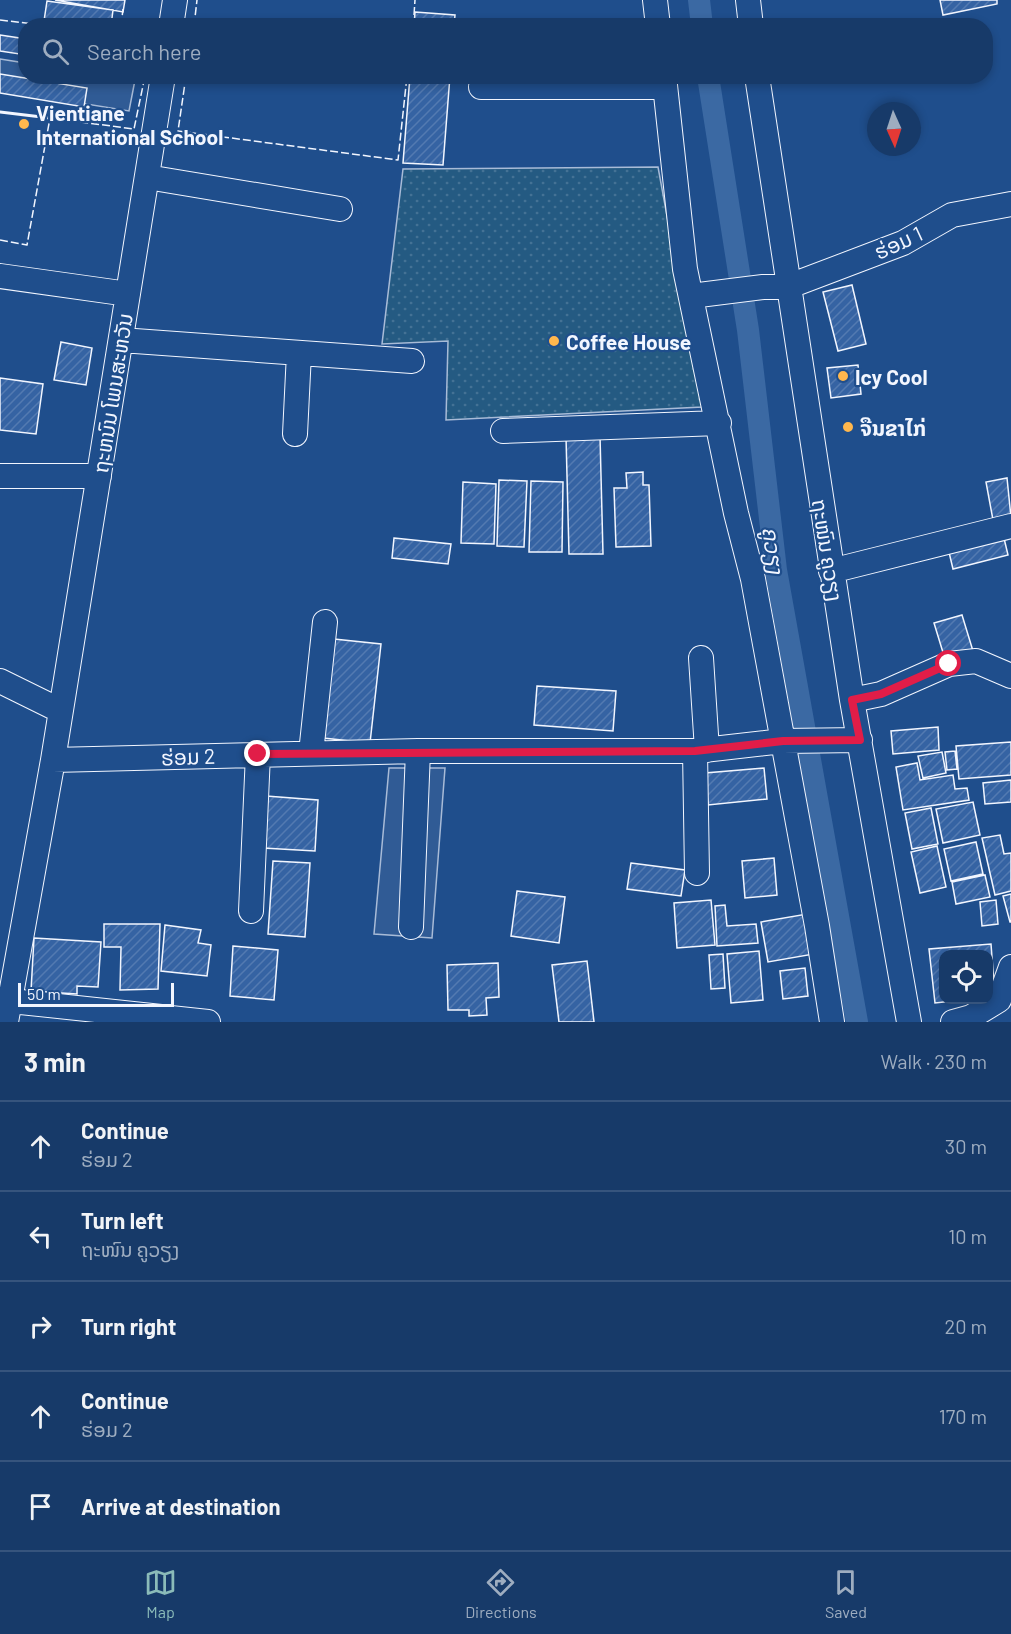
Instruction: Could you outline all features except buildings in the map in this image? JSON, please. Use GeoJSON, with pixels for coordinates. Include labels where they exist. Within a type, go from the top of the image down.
{"type":"FeatureCollection","features":[{"type":"Feature","properties":{"kind":"street"},"geometry":{"type":"LineString","coordinates":[[172,18],[175,0]]}},
{"type":"Feature","properties":{"kind":"street"},"geometry":{"type":"LineString","coordinates":[[655,0],[657,18]]}},
{"type":"Feature","properties":{"kind":"street"},"geometry":{"type":"LineString","coordinates":[[748,0],[750,18]]}},
{"type":"Feature","properties":{"kind":"street","name":"ຖະຫນົນ ໂພນສະຫວັນ"},"geometry":{"type":"LineString","coordinates":[[8,1011],[53,760],[59,710],[162,84]]}},
{"type":"Feature","properties":{"kind":"street"},"geometry":{"type":"LineString","coordinates":[[481,87],[591,84]]}},
{"type":"Feature","properties":{"kind":"street"},"geometry":{"type":"LineString","coordinates":[[664,84],[685,269],[696,295],[736,513],[753,579],[787,741],[832,1022]]}},
{"type":"Feature","properties":{"kind":"street","name":"ຖະໜົນ ຄູວຽງ"},"geometry":{"type":"LineString","coordinates":[[758,84],[775,287],[831,571],[852,700],[851,740],[909,1022]]}},
{"type":"Feature","properties":{"kind":"street"},"geometry":{"type":"LineString","coordinates":[[147,177],[340,209]]}},
{"type":"Feature","properties":{"kind":"street","name":"ຮ່ອມ 1"},"geometry":{"type":"LineString","coordinates":[[696,295],[775,287],[903,243],[952,215],[1011,204]]}},
{"type":"Feature","properties":{"kind":"street"},"geometry":{"type":"LineString","coordinates":[[0,276],[128,294]]}},
{"type":"Feature","properties":{"kind":"street"},"geometry":{"type":"LineString","coordinates":[[121,340],[412,361]]}},
{"type":"Feature","properties":{"kind":"street"},"geometry":{"type":"LineString","coordinates":[[295,434],[299,353]]}},
{"type":"Feature","properties":{"kind":"street"},"geometry":{"type":"LineString","coordinates":[[503,431],[719,423]]}},
{"type":"Feature","properties":{"kind":"street"},"geometry":{"type":"LineString","coordinates":[[0,476],[99,476]]}},
{"type":"Feature","properties":{"kind":"street"},"geometry":{"type":"LineString","coordinates":[[831,571],[1011,526]]}},
{"type":"Feature","properties":{"kind":"street"},"geometry":{"type":"LineString","coordinates":[[311,753],[326,622]]}},
{"type":"Feature","properties":{"kind":"street"},"geometry":{"type":"LineString","coordinates":[[697,873],[701,658]]}},
{"type":"Feature","properties":{"kind":"street"},"geometry":{"type":"LineString","coordinates":[[852,700],[881,694],[949,664],[976,661],[1011,676]]}},
{"type":"Feature","properties":{"kind":"street"},"geometry":{"type":"LineString","coordinates":[[0,681],[59,710]]}},
{"type":"Feature","properties":{"kind":"street","name":"ຮ່ອມ 2"},"geometry":{"type":"LineString","coordinates":[[53,760],[418,751],[701,750],[787,741],[851,740]]}},
{"type":"Feature","properties":{"kind":"street"},"geometry":{"type":"LineString","coordinates":[[411,927],[418,751]]}},
{"type":"Feature","properties":{"kind":"street"},"geometry":{"type":"LineString","coordinates":[[251,910],[258,754]]}},
{"type":"Feature","properties":{"kind":"street"},"geometry":{"type":"LineString","coordinates":[[953,1022],[970,1017],[999,999],[1011,967]]}},
{"type":"Feature","properties":{"kind":"street"},"geometry":{"type":"LineString","coordinates":[[8,1011],[208,1022]]}},
{"type":"Feature","properties":{"kind":"shaded area"},"geometry":{"type":"Polygon","coordinates":[[[0,59],[18,62],[18,84],[134,84],[129,111],[0,90],[0,59]]]}},
{"type":"Feature","properties":{"kind":"shaded area"},"geometry":{"type":"Polygon","coordinates":[[[658,167],[702,407],[446,420],[448,341],[382,344],[403,169],[658,167]]]}},
{"type":"Feature","properties":{"kind":"shaded area"},"geometry":{"type":"Polygon","coordinates":[[[389,768],[445,768],[432,938],[374,934],[389,768]]]}},
{"type":"Feature","properties":{"kind":"waterway","name":"ຄູວຽງ"},"geometry":{"type":"LineString","coordinates":[[699,0],[701,18]]}},
{"type":"Feature","properties":{"kind":"waterway","name":"ຄູວຽງ"},"geometry":{"type":"LineString","coordinates":[[709,84],[748,330],[776,570],[857,1022]]}},
{"type":"Feature","properties":{"kind":"fence"},"geometry":{"type":"LineString","coordinates":[[195,18],[197,0]]}},
{"type":"Feature","properties":{"kind":"fence"},"geometry":{"type":"LineString","coordinates":[[414,15],[415,0]]}},
{"type":"Feature","properties":{"kind":"fence"},"geometry":{"type":"LineString","coordinates":[[122,18],[123,9]]}},
{"type":"Feature","properties":{"kind":"fence"},"geometry":{"type":"LineString","coordinates":[[0,20],[18,22]]}},
{"type":"Feature","properties":{"kind":"fence"},"geometry":{"type":"LineString","coordinates":[[0,240],[27,245],[50,118],[134,129],[143,84]]}},
{"type":"Feature","properties":{"kind":"fence"},"geometry":{"type":"LineString","coordinates":[[185,84],[178,131],[398,160],[406,84]]}},
{"type":"Feature","properties":{"kind":"wall"},"geometry":{"type":"LineString","coordinates":[[0,112],[50,118]]}},
{"type":"Feature","properties":{"kind":"place","name":"Vientiane International School"},"geometry":{"type":"Point","coordinates":[24,124]}},
{"type":"Feature","properties":{"kind":"place","name":"Coffee House"},"geometry":{"type":"Point","coordinates":[554,341]}},
{"type":"Feature","properties":{"kind":"place","name":"Icy Cool"},"geometry":{"type":"Point","coordinates":[843,376]}},
{"type":"Feature","properties":{"kind":"place","name":"ຈືນຂາໄກ່"},"geometry":{"type":"Point","coordinates":[848,427]}},
{"type":"Feature","properties":{"kind":"route"},"geometry":{"type":"LineString","coordinates":[[258,754],[418,751],[695,751],[783,741],[860,740],[852,700],[881,694],[949,664]]}}]}
